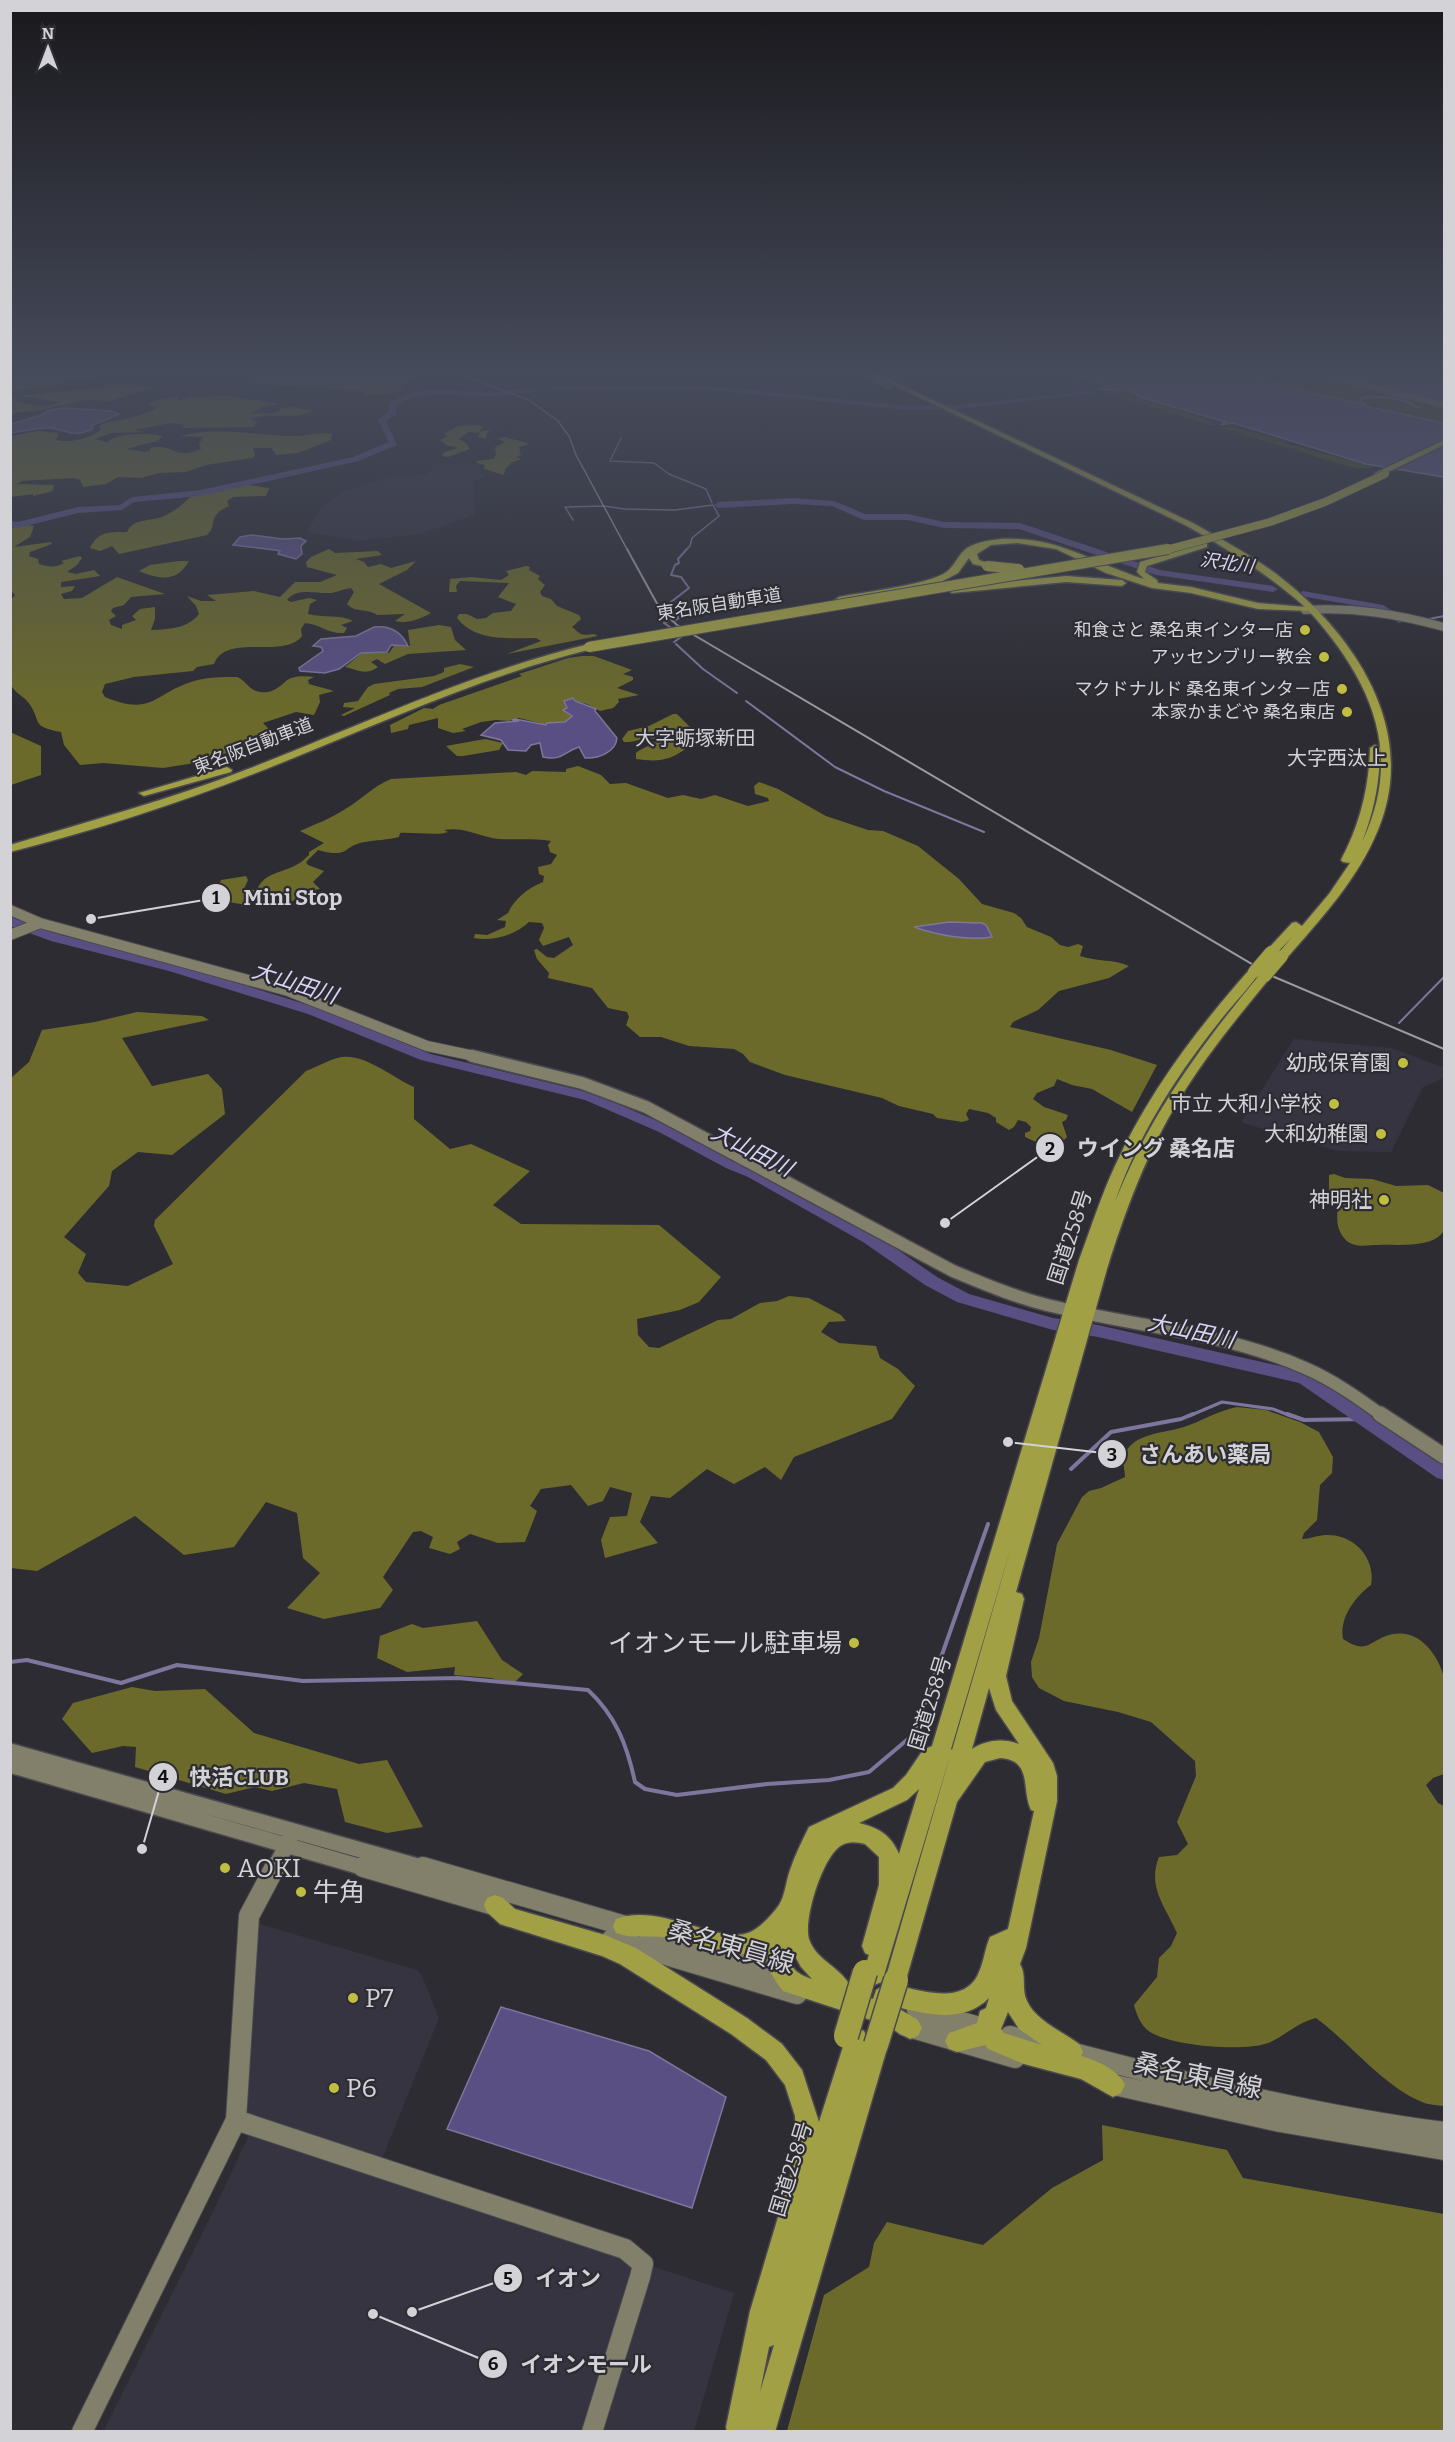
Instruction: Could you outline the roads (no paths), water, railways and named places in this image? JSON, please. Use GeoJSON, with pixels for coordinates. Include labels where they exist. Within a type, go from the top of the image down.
{"type":"FeatureCollection","features":[{"type":"Feature","properties":{"kind":"highway","name":"国道258号"},"geometry":{"type":"LineString","coordinates":[[746,2430],[942,1751],[1078,1320],[1119,1210],[1156,1131],[1182,1083],[1260,974],[1338,890],[1361,855],[1378,814],[1386,779],[1384,737],[1375,700],[1343,643],[1273,575],[1226,544],[1109,488]]}},
{"type":"Feature","properties":{"kind":"highway","name":"東名阪自動車道"},"geometry":{"type":"LineString","coordinates":[[10,844],[204,784],[348,726],[420,694],[485,670],[588,645],[1139,552],[1228,531],[1297,509],[1343,488]]}},
{"type":"Feature","properties":{"kind":"highway","name":"東名阪自動車道"},"geometry":{"type":"LineString","coordinates":[[10,849],[253,771],[438,693],[492,673],[588,645],[1124,558],[1197,542],[1270,522],[1355,488]]}},
{"type":"Feature","properties":{"kind":"highway"},"geometry":{"type":"LineString","coordinates":[[1170,588],[1148,579],[1142,567],[1153,559],[1204,545],[1270,522]]}},
{"type":"Feature","properties":{"kind":"highway"},"geometry":{"type":"LineString","coordinates":[[807,607],[929,583],[955,571],[965,555],[975,548],[996,542],[1017,541],[1058,547],[1123,577],[1170,588],[1258,606],[1309,609]]}},
{"type":"Feature","properties":{"kind":"highway"},"geometry":{"type":"LineString","coordinates":[[1139,552],[1039,567],[1002,569],[987,566],[973,559],[974,552],[998,544],[1036,545],[1062,551],[1099,570],[1140,586]]}},
{"type":"Feature","properties":{"kind":"highway"},"geometry":{"type":"LineString","coordinates":[[831,606],[970,587],[1066,579],[1112,581],[1260,610],[1309,609]]}},
{"type":"Feature","properties":{"kind":"highway"},"geometry":{"type":"LineString","coordinates":[[366,734],[428,699],[492,673]]}},
{"type":"Feature","properties":{"kind":"highway"},"geometry":{"type":"LineString","coordinates":[[144,793],[202,778],[348,726]]}},
{"type":"Feature","properties":{"kind":"highway"},"geometry":{"type":"LineString","coordinates":[[90,825],[233,789]]}},
{"type":"Feature","properties":{"kind":"highway","name":"国道258号"},"geometry":{"type":"LineString","coordinates":[[878,1975],[946,1802],[1023,1540],[1078,1320]]}},
{"type":"Feature","properties":{"kind":"highway"},"geometry":{"type":"LineString","coordinates":[[1023,1540],[1017,1593],[996,1676],[1003,1704],[1043,1763],[1047,1776],[1047,1792],[1012,1943],[988,2014],[988,2029],[996,2041],[1024,2052],[1086,2069],[1113,2085]]}},
{"type":"Feature","properties":{"kind":"highway"},"geometry":{"type":"LineString","coordinates":[[946,1802],[967,1774],[973,1761],[983,1753],[1005,1749],[1016,1751],[1032,1765],[1038,1801],[1012,1943],[1011,1984],[1017,2011],[1035,2027],[1053,2037],[1071,2052]]}},
{"type":"Feature","properties":{"kind":"highway"},"geometry":{"type":"LineString","coordinates":[[910,2028],[889,2016],[791,1983],[776,1956],[801,1868],[816,1834],[900,1794],[914,1781],[930,1756],[942,1751]]}},
{"type":"Feature","properties":{"kind":"highway"},"geometry":{"type":"LineString","coordinates":[[840,1988],[803,1954],[796,1934],[797,1917],[822,1849],[831,1839],[853,1832],[865,1833],[876,1838],[889,1852],[891,1864],[878,1975],[859,2040]]}},
{"type":"Feature","properties":{"kind":"highway"},"geometry":{"type":"LineString","coordinates":[[508,1907],[612,1933],[664,1927],[729,1945],[750,1944],[767,1934],[787,1912]]}},
{"type":"Feature","properties":{"kind":"highway"},"geometry":{"type":"LineString","coordinates":[[612,1933],[628,1956],[739,2026],[774,2052],[794,2078],[807,2116],[808,2157],[763,2311],[746,2430]]}},
{"type":"Feature","properties":{"kind":"highway"},"geometry":{"type":"LineString","coordinates":[[882,2000],[889,1994],[935,2003],[960,2004],[975,1996],[983,1988],[998,1944],[1012,1943]]}},
{"type":"Feature","properties":{"kind":"highway"},"geometry":{"type":"LineString","coordinates":[[957,2041],[977,2037],[988,2029]]}},
{"type":"Feature","properties":{"kind":"highway","name":"国道258号"},"geometry":{"type":"LineString","coordinates":[[746,2430],[839,2098],[859,2040]]}},
{"type":"Feature","properties":{"kind":"street"},"geometry":{"type":"LineString","coordinates":[[1309,609],[1372,609],[1394,612],[1444,627]]}},
{"type":"Feature","properties":{"kind":"street"},"geometry":{"type":"LineString","coordinates":[[10,910],[39,923],[288,991],[427,1046],[514,1065],[582,1083],[613,1094],[646,1107],[695,1132],[953,1271],[998,1291],[1078,1320],[1286,1360],[1312,1371],[1444,1456]]}},
{"type":"Feature","properties":{"kind":"street"},"geometry":{"type":"LineString","coordinates":[[15,934],[39,923]]}},
{"type":"Feature","properties":{"kind":"street"},"geometry":{"type":"LineString","coordinates":[[10,1752],[210,1806],[226,1816],[285,1833],[291,1838],[508,1907]]}},
{"type":"Feature","properties":{"kind":"street"},"geometry":{"type":"LineString","coordinates":[[10,1765],[291,1838],[508,1907]]}},
{"type":"Feature","properties":{"kind":"street"},"geometry":{"type":"LineString","coordinates":[[82,2432],[236,2120],[249,1916],[291,1838]]}},
{"type":"Feature","properties":{"kind":"street","name":"桑名東員線"},"geometry":{"type":"LineString","coordinates":[[612,1933],[783,1972],[1191,2085],[1283,2105],[1444,2132]]}},
{"type":"Feature","properties":{"kind":"street","name":"桑名東員線"},"geometry":{"type":"LineString","coordinates":[[612,1933],[910,2028],[1113,2085],[1280,2122],[1444,2150]]}},
{"type":"Feature","properties":{"kind":"street"},"geometry":{"type":"LineString","coordinates":[[236,2120],[625,2249],[636,2256],[643,2264],[640,2277],[592,2432]]}},
{"type":"Feature","properties":{"kind":"waterway"},"geometry":{"type":"LineString","coordinates":[[10,524],[18,525],[78,510],[122,507],[132,500],[201,493],[224,488]]}},
{"type":"Feature","properties":{"kind":"waterway"},"geometry":{"type":"LineString","coordinates":[[703,488],[712,503]]}},
{"type":"Feature","properties":{"kind":"waterway","name":"沢北川"},"geometry":{"type":"LineString","coordinates":[[718,505],[793,501],[834,504],[864,517],[908,517],[944,525],[1020,526],[1159,573],[1273,589]]}},
{"type":"Feature","properties":{"kind":"waterway"},"geometry":{"type":"LineString","coordinates":[[573,520],[565,507],[604,506],[624,509],[675,510],[713,505],[719,516],[692,538],[687,549]]}},
{"type":"Feature","properties":{"kind":"waterway"},"geometry":{"type":"LineString","coordinates":[[676,620],[679,618],[667,605],[689,588],[681,577],[671,575],[675,565],[679,563],[678,559],[687,549]]}},
{"type":"Feature","properties":{"kind":"waterway","name":"沢北川"},"geometry":{"type":"LineString","coordinates":[[1303,594],[1380,607],[1403,621]]}},
{"type":"Feature","properties":{"kind":"waterway"},"geometry":{"type":"LineString","coordinates":[[1429,619],[1444,616]]}},
{"type":"Feature","properties":{"kind":"waterway"},"geometry":{"type":"LineString","coordinates":[[668,621],[664,623],[674,630]]}},
{"type":"Feature","properties":{"kind":"waterway"},"geometry":{"type":"LineString","coordinates":[[674,642],[681,637],[680,634]]}},
{"type":"Feature","properties":{"kind":"waterway"},"geometry":{"type":"LineString","coordinates":[[676,644],[703,669],[737,693]]}},
{"type":"Feature","properties":{"kind":"waterway"},"geometry":{"type":"LineString","coordinates":[[746,701],[835,767],[884,791],[984,832]]}},
{"type":"Feature","properties":{"kind":"waterway","name":"大山田川"},"geometry":{"type":"LineString","coordinates":[[10,921],[56,938],[174,968],[313,1011],[426,1057],[590,1097],[664,1129],[732,1165],[754,1173],[869,1238],[931,1281],[963,1298],[1053,1324],[1098,1331],[1305,1378],[1444,1473]]}},
{"type":"Feature","properties":{"kind":"waterway"},"geometry":{"type":"LineString","coordinates":[[1399,1023],[1444,977]]}},
{"type":"Feature","properties":{"kind":"waterway"},"geometry":{"type":"LineString","coordinates":[[1189,1416],[1222,1402],[1273,1409],[1291,1416]]}},
{"type":"Feature","properties":{"kind":"waterway"},"geometry":{"type":"LineString","coordinates":[[1071,1469],[1111,1432],[1181,1419],[1193,1414]]}},
{"type":"Feature","properties":{"kind":"waterway"},"geometry":{"type":"LineString","coordinates":[[1287,1414],[1304,1420],[1365,1419]]}},
{"type":"Feature","properties":{"kind":"waterway"},"geometry":{"type":"LineString","coordinates":[[10,1662],[27,1660],[121,1683],[177,1665],[303,1681],[458,1678],[588,1690],[613,1721],[624,1743],[635,1782],[645,1789],[677,1795],[767,1784],[829,1780],[869,1772],[914,1734],[988,1524]]}},
{"type":"Feature","properties":{"kind":"railway"},"geometry":{"type":"LineString","coordinates":[[594,488],[628,551]]}},
{"type":"Feature","properties":{"kind":"railway"},"geometry":{"type":"LineString","coordinates":[[627,549],[660,609],[677,625],[1272,976],[1444,1049]]}},
{"type":"Feature","properties":{"kind":"place","name":"和食さと 桑名東インター店"},"geometry":{"type":"Point","coordinates":[1305,630]}},
{"type":"Feature","properties":{"kind":"place","name":"アッセンブリー教会"},"geometry":{"type":"Point","coordinates":[1324,657]}},
{"type":"Feature","properties":{"kind":"place","name":"マクドナルド 桑名東インタ－店"},"geometry":{"type":"Point","coordinates":[1342,689]}},
{"type":"Feature","properties":{"kind":"place","name":"本家かまどや 桑名東店"},"geometry":{"type":"Point","coordinates":[1347,712]}},
{"type":"Feature","properties":{"kind":"place","name":"Mini Stop"},"geometry":{"type":"Point","coordinates":[91,919]}},
{"type":"Feature","properties":{"kind":"place","name":"幼成保育園"},"geometry":{"type":"Point","coordinates":[1403,1063]}},
{"type":"Feature","properties":{"kind":"place","name":"市立 大和小学校"},"geometry":{"type":"Point","coordinates":[1334,1104]}},
{"type":"Feature","properties":{"kind":"place","name":"大和幼稚園"},"geometry":{"type":"Point","coordinates":[1381,1134]}},
{"type":"Feature","properties":{"kind":"place","name":"神明社"},"geometry":{"type":"Point","coordinates":[1384,1200]}},
{"type":"Feature","properties":{"kind":"place","name":"ウイング 桑名店"},"geometry":{"type":"Point","coordinates":[945,1223]}},
{"type":"Feature","properties":{"kind":"place","name":"さんあい薬局"},"geometry":{"type":"Point","coordinates":[1008,1442]}},
{"type":"Feature","properties":{"kind":"place","name":"イオンモール駐車場"},"geometry":{"type":"Point","coordinates":[854,1643]}},
{"type":"Feature","properties":{"kind":"place","name":"快活CLUB"},"geometry":{"type":"Point","coordinates":[142,1849]}},
{"type":"Feature","properties":{"kind":"place","name":"AOKI"},"geometry":{"type":"Point","coordinates":[225,1868]}},
{"type":"Feature","properties":{"kind":"place","name":"牛角"},"geometry":{"type":"Point","coordinates":[301,1892]}},
{"type":"Feature","properties":{"kind":"place","name":"P7"},"geometry":{"type":"Point","coordinates":[353,1998]}},
{"type":"Feature","properties":{"kind":"place","name":"P6"},"geometry":{"type":"Point","coordinates":[334,2088]}},
{"type":"Feature","properties":{"kind":"place","name":"イオン"},"geometry":{"type":"Point","coordinates":[412,2312]}},
{"type":"Feature","properties":{"kind":"place","name":"イオンモール"},"geometry":{"type":"Point","coordinates":[373,2314]}},
{"type":"Feature","properties":{"kind":"district","name":"大字蛎塚新田"},"geometry":{"type":"Point","coordinates":[695,738]}},
{"type":"Feature","properties":{"kind":"district","name":"大字西汰上"},"geometry":{"type":"Point","coordinates":[1337,758]}}]}
